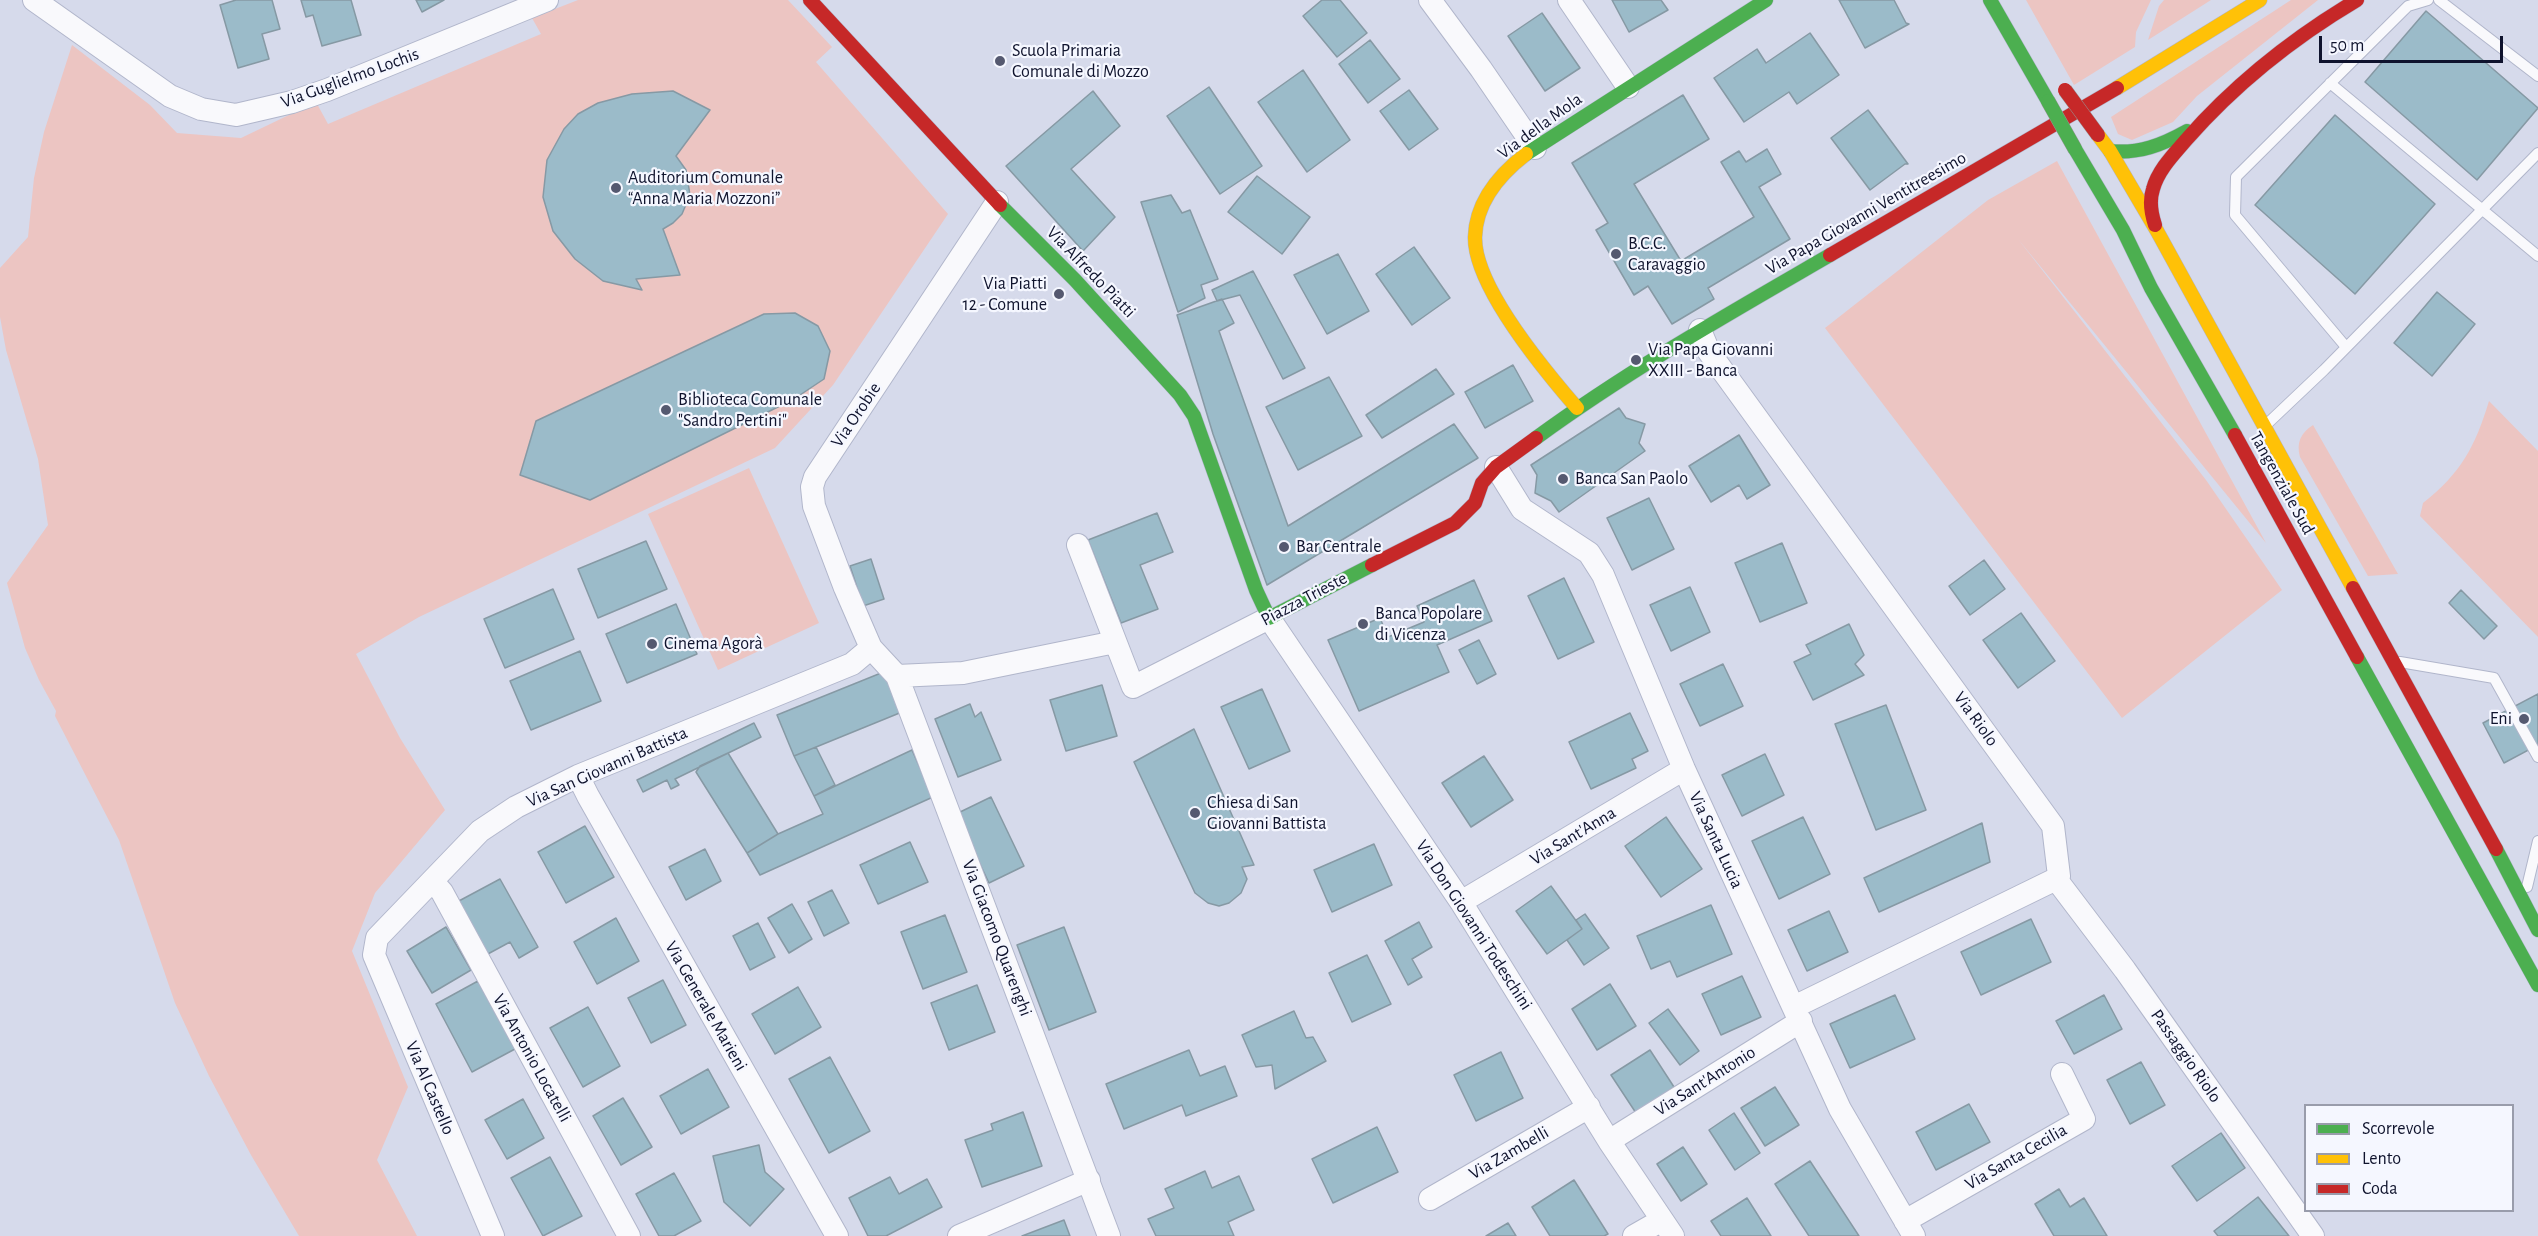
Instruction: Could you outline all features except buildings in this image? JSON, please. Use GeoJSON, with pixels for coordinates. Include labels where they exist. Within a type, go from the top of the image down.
{"type":"FeatureCollection","features":[{"type":"Feature","properties":{"kind":"main road","name":"Via Alfredo Piatti"},"geometry":{"type":"LineString","coordinates":[[810,0],[997,202],[1075,280],[1180,394],[1194,416],[1256,591],[1269,618]]}},
{"type":"Feature","properties":{"kind":"main road","name":"Via della Mola"},"geometry":{"type":"LineString","coordinates":[[1577,408],[1498,302],[1480,267],[1475,240],[1482,206],[1494,185],[1513,164],[1535,148],[1766,0]]}},
{"type":"Feature","properties":{"kind":"main road","name":"Tangenziale Sud"},"geometry":{"type":"LineString","coordinates":[[1990,0],[2123,231],[2151,288],[2241,446],[2538,985]]}},
{"type":"Feature","properties":{"kind":"main road","name":"Via Papa Giovanni Ventitreesimo"},"geometry":{"type":"LineString","coordinates":[[1496,467],[1577,408],[1700,330],[2158,64],[2260,0]]}},
{"type":"Feature","properties":{"kind":"main road"},"geometry":{"type":"LineString","coordinates":[[2157,231],[2150,210],[2154,185],[2164,168],[2202,122],[2290,43],[2357,0]]}},
{"type":"Feature","properties":{"kind":"main road"},"geometry":{"type":"LineString","coordinates":[[2062,85],[2110,151],[2157,231],[2524,899],[2538,930]]}},
{"type":"Feature","properties":{"kind":"main road"},"geometry":{"type":"LineString","coordinates":[[2110,151],[2128,154],[2152,150],[2202,122]]}},
{"type":"Feature","properties":{"kind":"main road","name":"Piazza Trieste"},"geometry":{"type":"LineString","coordinates":[[1269,618],[1455,523],[1475,503],[1482,483],[1496,467]]}},
{"type":"Feature","properties":{"kind":"street","name":"Via Guglielmo Lochis"},"geometry":{"type":"LineString","coordinates":[[34,0],[170,96],[201,110],[236,115],[292,102],[327,90],[511,6],[547,0]]}},
{"type":"Feature","properties":{"kind":"street"},"geometry":{"type":"LineString","coordinates":[[1430,0],[1535,148]]}},
{"type":"Feature","properties":{"kind":"street"},"geometry":{"type":"LineString","coordinates":[[1569,0],[1628,87]]}},
{"type":"Feature","properties":{"kind":"street","name":"Via Orobie"},"geometry":{"type":"LineString","coordinates":[[871,648],[844,588],[814,506],[812,487],[815,477],[997,202]]}},
{"type":"Feature","properties":{"kind":"street","name":"Via Riolo"},"geometry":{"type":"LineString","coordinates":[[1700,330],[1709,352],[2054,826],[2059,876],[2056,879]]}},
{"type":"Feature","properties":{"kind":"street","name":"Via Santa Lucia"},"geometry":{"type":"LineString","coordinates":[[1496,467],[1522,509],[1589,553],[1603,575],[1684,769],[1840,1109],[1910,1228]]}},
{"type":"Feature","properties":{"kind":"street","name":"Piazza Trieste"},"geometry":{"type":"LineString","coordinates":[[1078,545],[1133,687],[1269,618]]}},
{"type":"Feature","properties":{"kind":"street","name":"Via Don Giovanni Todeschini"},"geometry":{"type":"LineString","coordinates":[[1269,618],[1461,902],[1667,1228]]}},
{"type":"Feature","properties":{"kind":"street"},"geometry":{"type":"LineString","coordinates":[[897,676],[963,673],[1115,642]]}},
{"type":"Feature","properties":{"kind":"street","name":"Via Giacomo Quarenghi"},"geometry":{"type":"LineString","coordinates":[[871,648],[897,676],[1109,1236]]}},
{"type":"Feature","properties":{"kind":"street","name":"Via San Giovanni Battista"},"geometry":{"type":"LineString","coordinates":[[377,938],[480,831],[516,807],[578,776],[852,664],[871,648]]}},
{"type":"Feature","properties":{"kind":"street","name":"Via Sant'Anna"},"geometry":{"type":"LineString","coordinates":[[1461,902],[1684,769]]}},
{"type":"Feature","properties":{"kind":"street","name":"Via Generale Marieni"},"geometry":{"type":"LineString","coordinates":[[578,776],[837,1236]]}},
{"type":"Feature","properties":{"kind":"street"},"geometry":{"type":"LineString","coordinates":[[1797,1014],[2056,879]]}},
{"type":"Feature","properties":{"kind":"street","name":"Passaggio Riolo"},"geometry":{"type":"LineString","coordinates":[[2056,879],[2125,970],[2313,1236]]}},
{"type":"Feature","properties":{"kind":"street","name":"Via Antonio Locatelli"},"geometry":{"type":"LineString","coordinates":[[433,882],[442,892],[629,1236]]}},
{"type":"Feature","properties":{"kind":"street","name":"Via Al Castello"},"geometry":{"type":"LineString","coordinates":[[377,938],[374,955],[493,1236]]}},
{"type":"Feature","properties":{"kind":"street","name":"Via Sant'Antonio"},"geometry":{"type":"LineString","coordinates":[[1610,1141],[1797,1014]]}},
{"type":"Feature","properties":{"kind":"street","name":"Via Santa Cecilia"},"geometry":{"type":"LineString","coordinates":[[1910,1228],[2084,1119],[2062,1074]]}},
{"type":"Feature","properties":{"kind":"street","name":"Via Zambelli"},"geometry":{"type":"LineString","coordinates":[[1430,1199],[1589,1107]]}},
{"type":"Feature","properties":{"kind":"street"},"geometry":{"type":"LineString","coordinates":[[959,1236],[1089,1180]]}},
{"type":"Feature","properties":{"kind":"street"},"geometry":{"type":"LineString","coordinates":[[1634,1236],[1667,1228]]}},
{"type":"Feature","properties":{"kind":"lane"},"geometry":{"type":"LineString","coordinates":[[2346,347],[2235,215],[2236,177],[2408,6],[2428,0]]}},
{"type":"Feature","properties":{"kind":"lane"},"geometry":{"type":"LineString","coordinates":[[2439,0],[2538,76]]}},
{"type":"Feature","properties":{"kind":"lane"},"geometry":{"type":"LineString","coordinates":[[2330,83],[2538,256]]}},
{"type":"Feature","properties":{"kind":"lane"},"geometry":{"type":"LineString","coordinates":[[2264,426],[2346,347],[2538,153]]}},
{"type":"Feature","properties":{"kind":"lane"},"geometry":{"type":"LineString","coordinates":[[2394,661],[2494,678],[2538,757]]}},
{"type":"Feature","properties":{"kind":"lane"},"geometry":{"type":"LineString","coordinates":[[2524,899],[2538,841]]}},
{"type":"Feature","properties":{"kind":"shaded area"},"geometry":{"type":"Polygon","coordinates":[[[578,0],[788,0],[832,47],[816,62],[948,214],[833,385],[775,448],[419,617],[356,654],[400,738],[445,810],[375,893],[352,951],[408,1087],[377,1160],[417,1236],[299,1236],[251,1155],[209,1076],[175,1003],[119,840],[55,716],[56,711],[25,648],[7,583],[48,525],[38,459],[6,350],[0,317],[0,268],[28,237],[34,178],[44,132],[72,45],[150,105],[177,133],[241,138],[316,102],[328,124],[541,34],[532,18],[578,0]]]}},
{"type":"Feature","properties":{"kind":"shaded area"},"geometry":{"type":"Polygon","coordinates":[[[2026,0],[2151,0],[2136,32],[2135,47],[2074,85],[2026,0]]]}},
{"type":"Feature","properties":{"kind":"shaded area"},"geometry":{"type":"Polygon","coordinates":[[[2164,0],[2211,0],[2148,40],[2159,6],[2164,0]]]}},
{"type":"Feature","properties":{"kind":"shaded area"},"geometry":{"type":"Polygon","coordinates":[[[2291,0],[2318,0],[2197,96],[2173,122],[2132,140],[2118,134],[2111,117],[2291,0]]]}},
{"type":"Feature","properties":{"kind":"shaded area"},"geometry":{"type":"Polygon","coordinates":[[[2057,161],[2266,543],[2018,239],[2206,480],[2282,590],[2122,718],[1825,328],[1988,200],[2057,161]]]}},
{"type":"Feature","properties":{"kind":"shaded area"},"geometry":{"type":"Polygon","coordinates":[[[2489,401],[2538,451],[2538,637],[2420,516],[2423,503],[2447,481],[2465,458],[2478,432],[2489,401]]]}},
{"type":"Feature","properties":{"kind":"shaded area"},"geometry":{"type":"Polygon","coordinates":[[[2313,425],[2398,574],[2368,576],[2300,457],[2300,438],[2313,425]]]}},
{"type":"Feature","properties":{"kind":"shaded area"},"geometry":{"type":"Polygon","coordinates":[[[749,468],[819,623],[718,670],[648,514],[749,468]]]}},
{"type":"Feature","properties":{"kind":"traffic: fast"},"geometry":{"type":"LineString","coordinates":[[1526,154],[1766,0]]}},
{"type":"Feature","properties":{"kind":"traffic: fast"},"geometry":{"type":"LineString","coordinates":[[1990,0],[2048,101]]}},
{"type":"Feature","properties":{"kind":"traffic: fast"},"geometry":{"type":"LineString","coordinates":[[2048,101],[2075,149]]}},
{"type":"Feature","properties":{"kind":"traffic: fast"},"geometry":{"type":"LineString","coordinates":[[2110,151],[2141,150],[2187,131]]}},
{"type":"Feature","properties":{"kind":"traffic: fast"},"geometry":{"type":"LineString","coordinates":[[2075,149],[2123,230],[2151,288],[2235,435]]}},
{"type":"Feature","properties":{"kind":"traffic: fast"},"geometry":{"type":"LineString","coordinates":[[1000,205],[1075,280],[1180,395],[1194,416],[1256,590],[1269,618],[1372,565]]}},
{"type":"Feature","properties":{"kind":"traffic: fast"},"geometry":{"type":"LineString","coordinates":[[1536,438],[1607,389],[1718,320],[1830,255]]}},
{"type":"Feature","properties":{"kind":"traffic: fast"},"geometry":{"type":"LineString","coordinates":[[2357,657],[2538,985]]}},
{"type":"Feature","properties":{"kind":"traffic: fast"},"geometry":{"type":"LineString","coordinates":[[2496,849],[2538,930]]}},
{"type":"Feature","properties":{"kind":"traffic: slow"},"geometry":{"type":"LineString","coordinates":[[2117,88],[2260,0]]}},
{"type":"Feature","properties":{"kind":"traffic: slow"},"geometry":{"type":"LineString","coordinates":[[2098,135],[2110,151],[2157,231],[2353,588]]}},
{"type":"Feature","properties":{"kind":"traffic: slow"},"geometry":{"type":"LineString","coordinates":[[1526,154],[1507,170],[1485,201],[1476,224],[1478,257],[1498,303],[1530,351],[1577,408]]}},
{"type":"Feature","properties":{"kind":"traffic: jam"},"geometry":{"type":"LineString","coordinates":[[810,0],[1000,205]]}},
{"type":"Feature","properties":{"kind":"traffic: jam"},"geometry":{"type":"LineString","coordinates":[[2155,225],[2151,202],[2155,182],[2186,140],[2225,99],[2266,63],[2310,30],[2357,0]]}},
{"type":"Feature","properties":{"kind":"traffic: jam"},"geometry":{"type":"LineString","coordinates":[[1830,255],[2117,88]]}},
{"type":"Feature","properties":{"kind":"traffic: jam"},"geometry":{"type":"LineString","coordinates":[[2065,90],[2098,135]]}},
{"type":"Feature","properties":{"kind":"traffic: jam"},"geometry":{"type":"LineString","coordinates":[[2235,435],[2357,657]]}},
{"type":"Feature","properties":{"kind":"traffic: jam"},"geometry":{"type":"LineString","coordinates":[[1372,565],[1455,523],[1475,503],[1482,483],[1496,467],[1536,438]]}},
{"type":"Feature","properties":{"kind":"traffic: jam"},"geometry":{"type":"LineString","coordinates":[[2353,588],[2496,849]]}},
{"type":"Feature","properties":{"kind":"place","name":"Scuola Primaria Comunale di Mozzo"},"geometry":{"type":"Point","coordinates":[1000,61]}},
{"type":"Feature","properties":{"kind":"place","name":"Auditorium Comunale “Anna Maria Mozzoni”"},"geometry":{"type":"Point","coordinates":[616,188]}},
{"type":"Feature","properties":{"kind":"place","name":"B.C.C. Caravaggio"},"geometry":{"type":"Point","coordinates":[1616,254]}},
{"type":"Feature","properties":{"kind":"place","name":"Via Piatti 12 - Comune"},"geometry":{"type":"Point","coordinates":[1059,294]}},
{"type":"Feature","properties":{"kind":"place","name":"Via Papa Giovanni XXIII - Banca"},"geometry":{"type":"Point","coordinates":[1636,360]}},
{"type":"Feature","properties":{"kind":"place","name":"Biblioteca Comunale \"Sandro Pertini\""},"geometry":{"type":"Point","coordinates":[666,410]}},
{"type":"Feature","properties":{"kind":"place","name":"Banca San Paolo"},"geometry":{"type":"Point","coordinates":[1563,479]}},
{"type":"Feature","properties":{"kind":"place","name":"Bar Centrale"},"geometry":{"type":"Point","coordinates":[1284,547]}},
{"type":"Feature","properties":{"kind":"place","name":"Banca Popolare di Vicenza"},"geometry":{"type":"Point","coordinates":[1363,624]}},
{"type":"Feature","properties":{"kind":"place","name":"Cinema Agorà"},"geometry":{"type":"Point","coordinates":[652,644]}},
{"type":"Feature","properties":{"kind":"place","name":"Eni"},"geometry":{"type":"Point","coordinates":[2524,719]}},
{"type":"Feature","properties":{"kind":"place","name":"Chiesa di San Giovanni Battista"},"geometry":{"type":"Point","coordinates":[1195,813]}}]}
